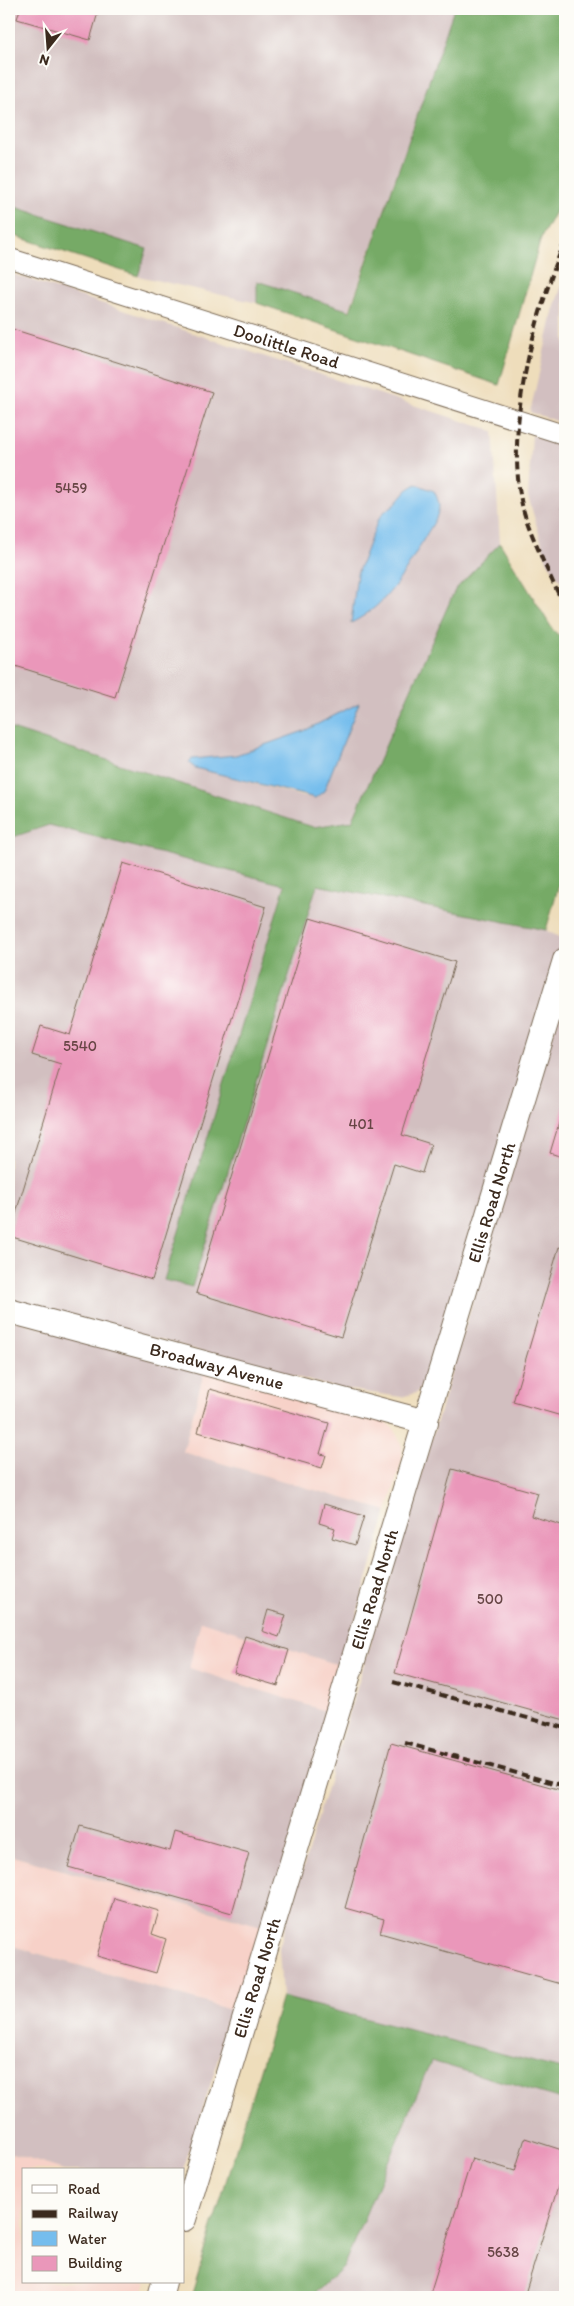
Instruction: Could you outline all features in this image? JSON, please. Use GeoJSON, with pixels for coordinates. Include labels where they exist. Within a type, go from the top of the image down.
{"type":"FeatureCollection","features":[{"type":"Feature","properties":{"kind":"street","name":"Doolittle Road"},"geometry":{"type":"LineString","coordinates":[[9,258],[565,435]]}},
{"type":"Feature","properties":{"kind":"street","name":"Ellis Road North"},"geometry":{"type":"LineString","coordinates":[[185,2215],[565,960]]}},
{"type":"Feature","properties":{"kind":"street","name":"Broadway Avenue"},"geometry":{"type":"LineString","coordinates":[[9,1311],[426,1422]]}},
{"type":"Feature","properties":{"kind":"street"},"geometry":{"type":"LineString","coordinates":[[160,2297],[163,2284]]}},
{"type":"Feature","properties":{"kind":"shaded area"},"geometry":{"type":"Polygon","coordinates":[[[9,9],[454,9],[349,311],[257,281],[257,303],[138,276],[147,249],[9,205],[9,9]]]}},
{"type":"Feature","properties":{"kind":"shaded area"},"geometry":{"type":"Polygon","coordinates":[[[9,273],[493,431],[500,543],[455,590],[352,821],[313,827],[9,728],[9,273]],[[407,490],[395,504],[384,512],[403,576],[407,490]],[[359,704],[304,731],[236,755],[192,759],[189,763],[195,768],[304,797],[316,798],[324,791],[359,704]]]}},
{"type":"Feature","properties":{"kind":"shaded area"},"geometry":{"type":"Polygon","coordinates":[[[565,275],[565,424],[530,412],[554,309],[565,275]]]}},
{"type":"Feature","properties":{"kind":"shaded area"},"geometry":{"type":"Polygon","coordinates":[[[532,435],[565,445],[565,588],[547,561],[528,496],[532,435]]]}},
{"type":"Feature","properties":{"kind":"shaded area"},"geometry":{"type":"Polygon","coordinates":[[[49,825],[285,884],[164,1280],[192,1287],[317,885],[546,930],[562,939],[431,1377],[416,1393],[401,1397],[336,1388],[9,1299],[9,854],[13,837],[49,825]]]}},
{"type":"Feature","properties":{"kind":"shaded area"},"geometry":{"type":"Polygon","coordinates":[[[565,994],[565,2070],[282,1997],[279,1948],[565,994]]]}},
{"type":"Feature","properties":{"kind":"shaded area"},"geometry":{"type":"Polygon","coordinates":[[[9,1319],[204,1372],[183,1452],[387,1511],[342,1666],[201,1621],[189,1668],[329,1712],[265,1927],[9,1855],[9,1319]]]}},
{"type":"Feature","properties":{"kind":"shaded area"},"geometry":{"type":"Polygon","coordinates":[[[204,1372],[383,1420],[395,1430],[402,1447],[402,1460],[387,1511],[183,1452],[204,1372]]]}},
{"type":"Feature","properties":{"kind":"shaded area"},"geometry":{"type":"Polygon","coordinates":[[[201,1620],[342,1666],[329,1712],[188,1668],[201,1620]]]}},
{"type":"Feature","properties":{"kind":"shaded area"},"geometry":{"type":"Polygon","coordinates":[[[9,1855],[265,1927],[234,2011],[9,1945],[9,1855]]]}},
{"type":"Feature","properties":{"kind":"shaded area"},"geometry":{"type":"Polygon","coordinates":[[[9,1945],[234,2011],[184,2168],[58,2168],[9,2153],[9,1945]]]}},
{"type":"Feature","properties":{"kind":"shaded area"},"geometry":{"type":"Polygon","coordinates":[[[431,2061],[565,2100],[565,2297],[311,2297],[343,2267],[431,2061]]]}},
{"type":"Feature","properties":{"kind":"shaded area"},"geometry":{"type":"Polygon","coordinates":[[[12,2154],[58,2168],[22,2168],[22,2284],[146,2284],[142,2297],[9,2297],[9,2167],[12,2154]]]}},
{"type":"Feature","properties":{"kind":"green space"},"geometry":{"type":"Polygon","coordinates":[[[454,9],[565,9],[565,193],[541,238],[499,385],[257,303],[257,281],[350,311],[454,9]]]}},
{"type":"Feature","properties":{"kind":"green space"},"geometry":{"type":"Polygon","coordinates":[[[9,205],[147,249],[138,276],[9,234],[9,205]]]}},
{"type":"Feature","properties":{"kind":"green space"},"geometry":{"type":"Polygon","coordinates":[[[500,543],[553,630],[565,641],[565,863],[546,930],[317,885],[192,1287],[164,1280],[285,885],[49,825],[13,837],[9,854],[9,728],[313,827],[352,821],[455,590],[500,543]]]}},
{"type":"Feature","properties":{"kind":"green space"},"geometry":{"type":"Polygon","coordinates":[[[282,1997],[565,2070],[565,2100],[431,2061],[343,2267],[311,2297],[191,2297],[282,1997]]]}},
{"type":"Feature","properties":{"kind":"water"},"geometry":{"type":"Polygon","coordinates":[[[416,484],[434,491],[439,506],[436,518],[403,575],[375,607],[351,623],[357,574],[378,520],[407,490],[416,484]]]}},
{"type":"Feature","properties":{"kind":"water"},"geometry":{"type":"Polygon","coordinates":[[[359,703],[324,791],[315,798],[195,768],[189,763],[192,759],[236,755],[304,731],[359,703]]]}},
{"type":"Feature","properties":{"kind":"building"},"geometry":{"type":"Polygon","coordinates":[[[20,9],[99,9],[90,40],[17,19],[20,9]]]}},
{"type":"Feature","properties":{"kind":"building"},"geometry":{"type":"Polygon","coordinates":[[[9,328],[212,392],[115,697],[9,664],[9,328]]]}},
{"type":"Feature","properties":{"kind":"building"},"geometry":{"type":"Polygon","coordinates":[[[565,371],[565,383],[561,382],[565,371]]]}},
{"type":"Feature","properties":{"kind":"building"},"geometry":{"type":"Polygon","coordinates":[[[565,495],[565,510],[561,509],[565,495]]]}},
{"type":"Feature","properties":{"kind":"building"},"geometry":{"type":"Polygon","coordinates":[[[123,863],[266,907],[152,1280],[9,1236],[61,1064],[32,1055],[41,1026],[70,1035],[123,863]]]}},
{"type":"Feature","properties":{"kind":"building"},"geometry":{"type":"Polygon","coordinates":[[[310,918],[455,962],[402,1135],[431,1144],[422,1173],[394,1164],[341,1337],[196,1293],[310,918]]]}},
{"type":"Feature","properties":{"kind":"building"},"geometry":{"type":"Polygon","coordinates":[[[565,1103],[565,1158],[550,1153],[565,1103]]]}},
{"type":"Feature","properties":{"kind":"building"},"geometry":{"type":"Polygon","coordinates":[[[559,1247],[565,1249],[565,1417],[513,1402],[559,1247]]]}},
{"type":"Feature","properties":{"kind":"building"},"geometry":{"type":"Polygon","coordinates":[[[210,1389],[329,1423],[320,1454],[326,1455],[322,1468],[198,1432],[210,1389]]]}},
{"type":"Feature","properties":{"kind":"building"},"geometry":{"type":"Polygon","coordinates":[[[452,1469],[538,1493],[531,1516],[565,1526],[565,1720],[395,1673],[452,1469]]]}},
{"type":"Feature","properties":{"kind":"building"},"geometry":{"type":"Polygon","coordinates":[[[324,1504],[364,1516],[355,1545],[332,1538],[335,1528],[319,1523],[324,1504]]]}},
{"type":"Feature","properties":{"kind":"building"},"geometry":{"type":"Polygon","coordinates":[[[268,1610],[286,1615],[279,1637],[262,1631],[268,1610]]]}},
{"type":"Feature","properties":{"kind":"building"},"geometry":{"type":"Polygon","coordinates":[[[245,1636],[289,1650],[278,1686],[234,1673],[245,1636]]]}},
{"type":"Feature","properties":{"kind":"building"},"geometry":{"type":"Polygon","coordinates":[[[391,1743],[565,1791],[565,1985],[380,1933],[384,1919],[345,1908],[391,1743]]]}},
{"type":"Feature","properties":{"kind":"building"},"geometry":{"type":"Polygon","coordinates":[[[80,1826],[170,1851],[175,1832],[249,1853],[232,1913],[68,1867],[80,1826]]]}},
{"type":"Feature","properties":{"kind":"building"},"geometry":{"type":"Polygon","coordinates":[[[114,1898],[159,1911],[152,1934],[166,1939],[156,1973],[97,1956],[114,1898]]]}},
{"type":"Feature","properties":{"kind":"building"},"geometry":{"type":"Polygon","coordinates":[[[525,2138],[565,2151],[565,2164],[524,2297],[429,2297],[472,2158],[515,2171],[525,2138]]]}},
{"type":"Feature","properties":{"kind":"railway"},"geometry":{"type":"LineString","coordinates":[[565,241],[543,301],[534,334],[520,403],[517,436],[517,469],[523,508],[530,531],[565,605]]}},
{"type":"Feature","properties":{"kind":"railway"},"geometry":{"type":"LineString","coordinates":[[393,1682],[565,1728]]}},
{"type":"Feature","properties":{"kind":"railway"},"geometry":{"type":"LineString","coordinates":[[405,1743],[565,1786]]}}]}
